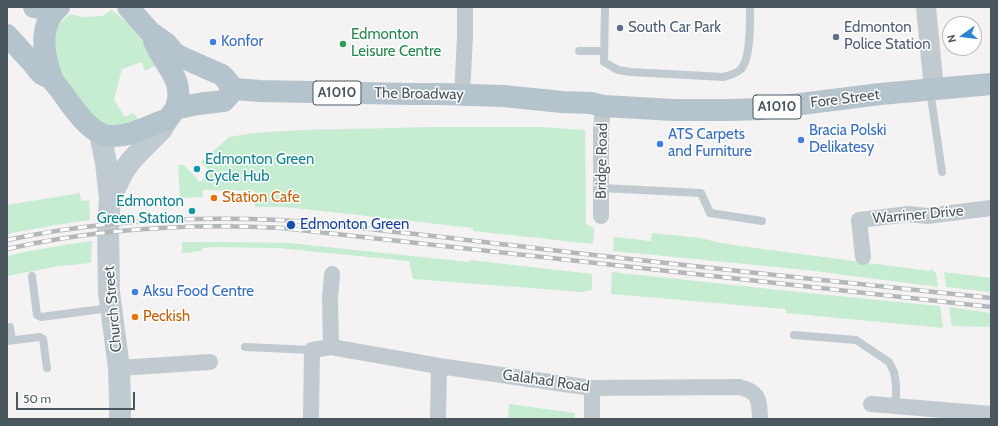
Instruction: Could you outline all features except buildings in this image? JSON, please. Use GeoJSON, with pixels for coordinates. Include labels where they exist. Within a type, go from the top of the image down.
{"type":"FeatureCollection","features":[{"type":"Feature","properties":{"kind":"main road"},"geometry":{"type":"LineString","coordinates":[[49,8],[49,20],[44,38],[45,53],[52,79],[82,118],[100,133],[109,136],[127,134],[148,128],[188,105],[203,102],[224,101],[234,89],[222,75],[174,53],[167,44],[150,32],[128,7]]}},
{"type":"Feature","properties":{"kind":"main road"},"geometry":{"type":"LineString","coordinates":[[150,32],[157,50],[176,79],[178,96],[171,114]]}},
{"type":"Feature","properties":{"kind":"main road"},"geometry":{"type":"LineString","coordinates":[[7,35],[42,74],[52,79]]}},
{"type":"Feature","properties":{"kind":"main road","name":"Fore Street"},"geometry":{"type":"LineString","coordinates":[[603,106],[674,110],[746,110],[880,94],[991,84]]}},
{"type":"Feature","properties":{"kind":"main road","name":"The Broadway"},"geometry":{"type":"LineString","coordinates":[[234,89],[260,91],[503,96],[603,106]]}},
{"type":"Feature","properties":{"kind":"main road","name":"Church Street"},"geometry":{"type":"LineString","coordinates":[[110,198],[123,172],[130,162],[161,130],[171,114]]}},
{"type":"Feature","properties":{"kind":"main road","name":"Church Street"},"geometry":{"type":"LineString","coordinates":[[100,133],[106,163],[110,198],[108,235],[109,292],[119,368],[120,419]]}},
{"type":"Feature","properties":{"kind":"street"},"geometry":{"type":"LineString","coordinates":[[462,95],[465,7]]}},
{"type":"Feature","properties":{"kind":"street"},"geometry":{"type":"LineString","coordinates":[[926,7],[932,90]]}},
{"type":"Feature","properties":{"kind":"street","name":"Bridge Road"},"geometry":{"type":"LineString","coordinates":[[601,216],[601,130],[603,106]]}},
{"type":"Feature","properties":{"kind":"street","name":"Warriner Drive"},"geometry":{"type":"LineString","coordinates":[[863,257],[859,220],[909,214],[927,216],[991,208]]}},
{"type":"Feature","properties":{"kind":"street"},"geometry":{"type":"LineString","coordinates":[[331,347],[330,298],[332,274]]}},
{"type":"Feature","properties":{"kind":"street","name":"Galahad Road"},"geometry":{"type":"LineString","coordinates":[[312,350],[331,347],[439,366],[592,388],[739,387],[748,389],[755,394],[759,402],[760,419]]}},
{"type":"Feature","properties":{"kind":"street"},"geometry":{"type":"LineString","coordinates":[[311,419],[312,350]]}},
{"type":"Feature","properties":{"kind":"street"},"geometry":{"type":"LineString","coordinates":[[119,368],[210,362]]}},
{"type":"Feature","properties":{"kind":"street"},"geometry":{"type":"LineString","coordinates":[[438,419],[439,366]]}},
{"type":"Feature","properties":{"kind":"street"},"geometry":{"type":"LineString","coordinates":[[592,388],[592,419]]}},
{"type":"Feature","properties":{"kind":"street"},"geometry":{"type":"LineString","coordinates":[[871,404],[991,414]]}},
{"type":"Feature","properties":{"kind":"lane"},"geometry":{"type":"LineString","coordinates":[[605,7],[604,62],[618,70],[631,72],[724,77],[740,70],[745,63],[748,51],[750,7]]}},
{"type":"Feature","properties":{"kind":"lane"},"geometry":{"type":"LineString","coordinates":[[579,51],[604,51]]}},
{"type":"Feature","properties":{"kind":"lane"},"geometry":{"type":"LineString","coordinates":[[932,90],[942,172]]}},
{"type":"Feature","properties":{"kind":"lane"},"geometry":{"type":"LineString","coordinates":[[601,188],[701,193],[710,213],[762,221]]}},
{"type":"Feature","properties":{"kind":"lane"},"geometry":{"type":"LineString","coordinates":[[32,276],[37,315],[41,317],[111,308]]}},
{"type":"Feature","properties":{"kind":"lane"},"geometry":{"type":"LineString","coordinates":[[10,327],[9,340],[40,337],[43,339],[47,368]]}},
{"type":"Feature","properties":{"kind":"lane"},"geometry":{"type":"LineString","coordinates":[[794,335],[856,340],[889,362],[894,372],[896,384],[896,406]]}},
{"type":"Feature","properties":{"kind":"lane"},"geometry":{"type":"LineString","coordinates":[[245,347],[312,350]]}},
{"type":"Feature","properties":{"kind":"green space"},"geometry":{"type":"Polygon","coordinates":[[[112,10],[139,36],[159,64],[145,71],[142,62],[122,69],[114,100],[125,117],[133,113],[143,124],[115,126],[103,123],[93,116],[57,69],[51,36],[64,19],[71,14],[81,17],[102,16],[112,10]]]}},
{"type":"Feature","properties":{"kind":"green space"},"geometry":{"type":"Polygon","coordinates":[[[438,127],[541,127],[585,130],[586,224],[594,228],[593,244],[473,231],[473,228],[304,209],[255,207],[254,191],[203,190],[203,197],[180,198],[178,165],[184,165],[200,182],[211,172],[201,162],[229,137],[255,133],[300,130],[438,127]]]}},
{"type":"Feature","properties":{"kind":"green space"},"geometry":{"type":"Polygon","coordinates":[[[80,193],[81,201],[89,200],[90,220],[7,234],[7,205],[80,193]]]}},
{"type":"Feature","properties":{"kind":"green space"},"geometry":{"type":"Polygon","coordinates":[[[652,233],[701,238],[720,243],[930,271],[930,268],[936,273],[938,287],[806,270],[613,251],[614,237],[651,241],[652,233]]]}},
{"type":"Feature","properties":{"kind":"green space"},"geometry":{"type":"Polygon","coordinates":[[[92,241],[91,263],[59,266],[7,276],[7,256],[39,249],[92,241]]]}},
{"type":"Feature","properties":{"kind":"green space"},"geometry":{"type":"Polygon","coordinates":[[[182,242],[289,243],[469,262],[470,260],[592,274],[592,290],[582,292],[413,279],[409,261],[278,248],[216,247],[202,248],[202,251],[182,253],[182,242]]]}},
{"type":"Feature","properties":{"kind":"green space"},"geometry":{"type":"Polygon","coordinates":[[[612,272],[940,306],[943,328],[786,313],[786,309],[611,294],[612,272]]]}},
{"type":"Feature","properties":{"kind":"green space"},"geometry":{"type":"Polygon","coordinates":[[[944,272],[991,278],[991,292],[946,287],[944,272]]]}},
{"type":"Feature","properties":{"kind":"green space"},"geometry":{"type":"Polygon","coordinates":[[[949,307],[991,313],[991,327],[952,326],[949,307]]]}},
{"type":"Feature","properties":{"kind":"green space"},"geometry":{"type":"Polygon","coordinates":[[[509,404],[575,413],[575,419],[508,419],[509,404]]]}},
{"type":"Feature","properties":{"kind":"railway"},"geometry":{"type":"LineString","coordinates":[[7,240],[74,228],[142,221],[211,219],[279,220],[991,298]]}},
{"type":"Feature","properties":{"kind":"railway"},"geometry":{"type":"LineString","coordinates":[[7,249],[41,242],[109,232],[143,229],[213,226],[282,228],[991,307]]}},
{"type":"Feature","properties":{"kind":"place","name":"South Car Park"},"geometry":{"type":"Point","coordinates":[620,28]}},
{"type":"Feature","properties":{"kind":"place","name":"Edmonton Police Station"},"geometry":{"type":"Point","coordinates":[836,37]}},
{"type":"Feature","properties":{"kind":"place","name":"Konfor"},"geometry":{"type":"Point","coordinates":[213,42]}},
{"type":"Feature","properties":{"kind":"place","name":"Edmonton Leisure Centre"},"geometry":{"type":"Point","coordinates":[343,44]}},
{"type":"Feature","properties":{"kind":"place","name":"Bracia Polski Delikatesy"},"geometry":{"type":"Point","coordinates":[801,140]}},
{"type":"Feature","properties":{"kind":"place","name":"ATS Carpets and Furniture"},"geometry":{"type":"Point","coordinates":[660,144]}},
{"type":"Feature","properties":{"kind":"place","name":"Edmonton Green Cycle Hub"},"geometry":{"type":"Point","coordinates":[197,169]}},
{"type":"Feature","properties":{"kind":"place","name":"Station Cafe"},"geometry":{"type":"Point","coordinates":[214,198]}},
{"type":"Feature","properties":{"kind":"place","name":"Edmonton Green Station"},"geometry":{"type":"Point","coordinates":[192,211]}},
{"type":"Feature","properties":{"kind":"place","name":"Edmonton Green"},"geometry":{"type":"Point","coordinates":[291,225]}},
{"type":"Feature","properties":{"kind":"place","name":"Aksu Food Centre"},"geometry":{"type":"Point","coordinates":[135,292]}},
{"type":"Feature","properties":{"kind":"place","name":"Peckish"},"geometry":{"type":"Point","coordinates":[135,317]}}]}
